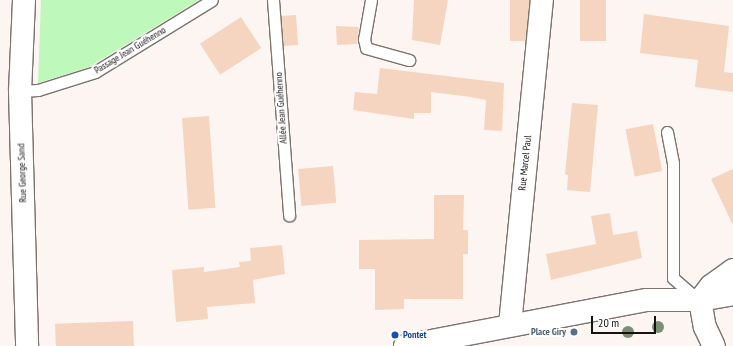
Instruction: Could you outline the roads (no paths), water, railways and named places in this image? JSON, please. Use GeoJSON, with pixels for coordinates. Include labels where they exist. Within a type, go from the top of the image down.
{"type":"FeatureCollection","features":[{"type":"Feature","properties":{"kind":"street","name":"Rue George Sand"},"geometry":{"type":"LineString","coordinates":[[24,0],[20,91],[27,346]]}},
{"type":"Feature","properties":{"kind":"street","name":"Rue Marcel Paul"},"geometry":{"type":"LineString","coordinates":[[510,325],[542,0]]}},
{"type":"Feature","properties":{"kind":"street"},"geometry":{"type":"LineString","coordinates":[[714,346],[705,326],[700,300],[710,286],[733,270]]}},
{"type":"Feature","properties":{"kind":"street"},"geometry":{"type":"LineString","coordinates":[[405,346],[647,300],[700,300],[733,294]]}},
{"type":"Feature","properties":{"kind":"lane","name":"Passage Jean Guéhenno"},"geometry":{"type":"LineString","coordinates":[[20,91],[38,90],[95,72],[212,0]]}},
{"type":"Feature","properties":{"kind":"lane","name":"Allée Jean Guéhenno"},"geometry":{"type":"LineString","coordinates":[[273,0],[289,215]]}},
{"type":"Feature","properties":{"kind":"lane"},"geometry":{"type":"LineString","coordinates":[[371,0],[364,39],[366,48],[409,60]]}},
{"type":"Feature","properties":{"kind":"lane"},"geometry":{"type":"LineString","coordinates":[[667,132],[673,163],[673,278],[700,300]]}},
{"type":"Feature","properties":{"kind":"place","name":"Place Giry"},"geometry":{"type":"Point","coordinates":[574,332]}},
{"type":"Feature","properties":{"kind":"place","name":"Pontet"},"geometry":{"type":"Point","coordinates":[395,335]}}]}
